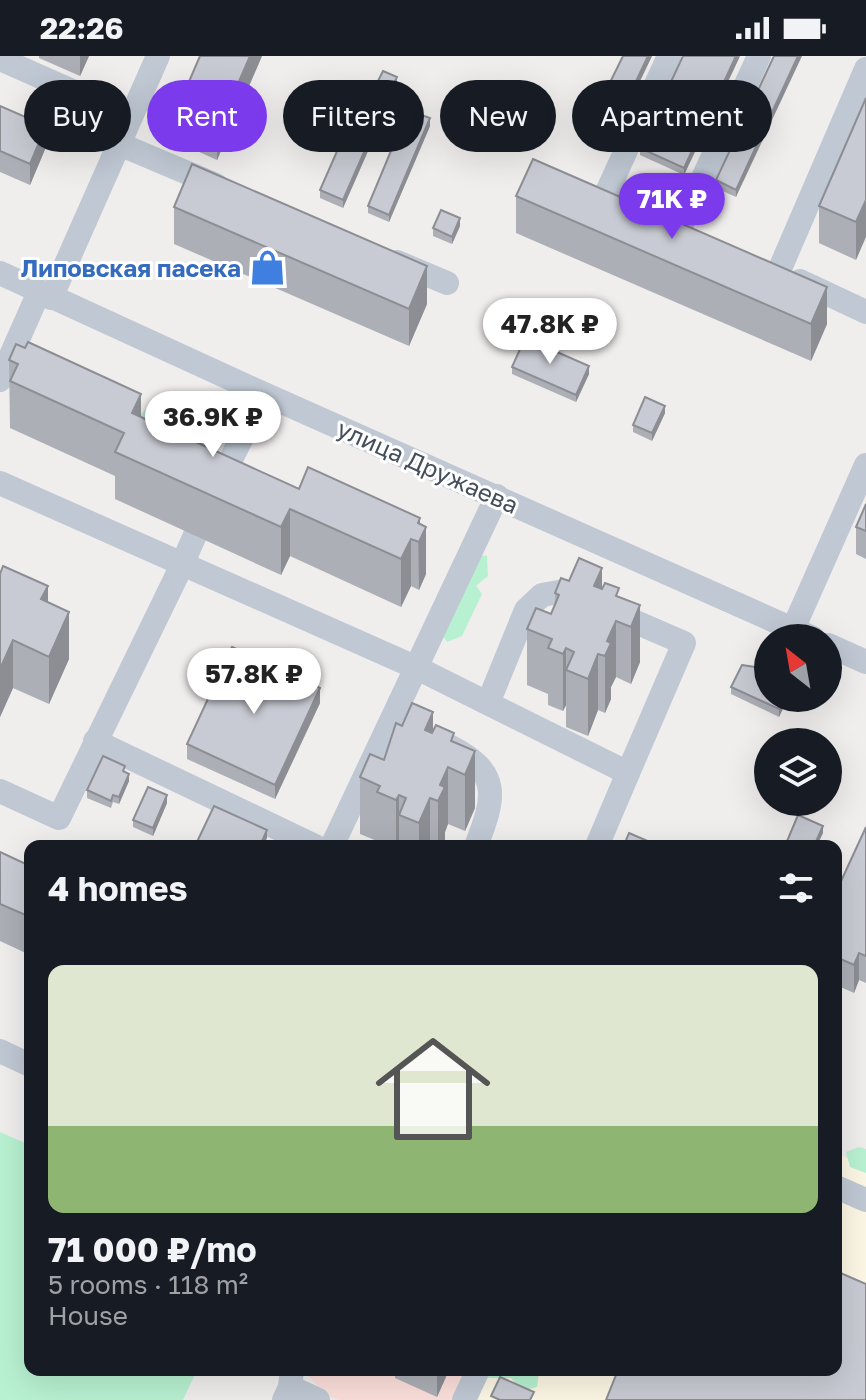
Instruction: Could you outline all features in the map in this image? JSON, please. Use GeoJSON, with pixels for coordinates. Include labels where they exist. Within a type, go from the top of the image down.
{"type":"FeatureCollection","features":[{"type":"Feature","properties":{"kind":"street"},"geometry":{"type":"LineString","coordinates":[[131,117],[158,56]]}},
{"type":"Feature","properties":{"kind":"street"},"geometry":{"type":"LineString","coordinates":[[607,192],[669,56]]}},
{"type":"Feature","properties":{"kind":"street"},"geometry":{"type":"LineString","coordinates":[[656,215],[688,229],[759,56]]}},
{"type":"Feature","properties":{"kind":"street"},"geometry":{"type":"LineString","coordinates":[[0,59],[27,62],[61,80]]}},
{"type":"Feature","properties":{"kind":"street"},"geometry":{"type":"LineString","coordinates":[[866,69],[772,267],[866,312]]}},
{"type":"Feature","properties":{"kind":"street"},"geometry":{"type":"LineString","coordinates":[[131,149],[233,192]]}},
{"type":"Feature","properties":{"kind":"street"},"geometry":{"type":"LineString","coordinates":[[0,380],[115,152]]}},
{"type":"Feature","properties":{"kind":"street"},"geometry":{"type":"LineString","coordinates":[[580,180],[632,204]]}},
{"type":"Feature","properties":{"kind":"street"},"geometry":{"type":"LineString","coordinates":[[376,253],[447,283]]}},
{"type":"Feature","properties":{"kind":"street","name":"улица Дружаева"},"geometry":{"type":"LineString","coordinates":[[0,273],[781,624]]}},
{"type":"Feature","properties":{"kind":"street"},"geometry":{"type":"LineString","coordinates":[[212,497],[264,394]]}},
{"type":"Feature","properties":{"kind":"street"},"geometry":{"type":"LineString","coordinates":[[807,624],[866,465]]}},
{"type":"Feature","properties":{"kind":"street"},"geometry":{"type":"LineString","coordinates":[[0,483],[417,668],[628,773]]}},
{"type":"Feature","properties":{"kind":"street"},"geometry":{"type":"LineString","coordinates":[[335,840],[497,496]]}},
{"type":"Feature","properties":{"kind":"street"},"geometry":{"type":"LineString","coordinates":[[0,791],[59,818],[195,535]]}},
{"type":"Feature","properties":{"kind":"street"},"geometry":{"type":"LineString","coordinates":[[488,703],[526,610],[542,595],[564,591],[684,643],[600,840]]}},
{"type":"Feature","properties":{"kind":"street"},"geometry":{"type":"LineString","coordinates":[[842,651],[866,662]]}},
{"type":"Feature","properties":{"kind":"street"},"geometry":{"type":"LineString","coordinates":[[394,717],[469,756],[486,774],[491,805],[478,840]]}},
{"type":"Feature","properties":{"kind":"street"},"geometry":{"type":"LineString","coordinates":[[95,741],[298,840]]}},
{"type":"Feature","properties":{"kind":"street"},"geometry":{"type":"LineString","coordinates":[[0,1051],[24,1062]]}},
{"type":"Feature","properties":{"kind":"street"},"geometry":{"type":"LineString","coordinates":[[842,1190],[866,1200]]}},
{"type":"Feature","properties":{"kind":"street"},"geometry":{"type":"LineString","coordinates":[[464,1400],[475,1376]]}},
{"type":"Feature","properties":{"kind":"street"},"geometry":{"type":"LineString","coordinates":[[289,1386],[318,1400]]}},
{"type":"Feature","properties":{"kind":"shaded area"},"geometry":{"type":"Polygon","coordinates":[[[842,1156],[866,1167],[866,1400],[473,1400],[483,1376],[842,1376],[842,1156]]]}},
{"type":"Feature","properties":{"kind":"shaded area"},"geometry":{"type":"Polygon","coordinates":[[[309,1376],[462,1376],[451,1400],[339,1400],[326,1395],[309,1376]]]}},
{"type":"Feature","properties":{"kind":"green space"},"geometry":{"type":"Polygon","coordinates":[[[150,406],[180,421],[189,448],[154,452],[140,415],[150,406]]]}},
{"type":"Feature","properties":{"kind":"green space"},"geometry":{"type":"Polygon","coordinates":[[[477,555],[487,556],[488,576],[476,586],[482,594],[462,636],[447,642],[439,630],[477,555]]]}},
{"type":"Feature","properties":{"kind":"green space"},"geometry":{"type":"Polygon","coordinates":[[[0,1132],[24,1142],[24,1376],[194,1376],[183,1400],[0,1400],[0,1132]]]}},
{"type":"Feature","properties":{"kind":"green space"},"geometry":{"type":"Polygon","coordinates":[[[859,1147],[866,1149],[866,1173],[850,1167],[846,1152],[859,1147]]]}},
{"type":"Feature","properties":{"kind":"green space"},"geometry":{"type":"Polygon","coordinates":[[[538,1376],[537,1387],[522,1391],[511,1378],[487,1378],[538,1376]]]}},
{"type":"Feature","properties":{"kind":"building"},"geometry":{"type":"Polygon","coordinates":[[[200,56],[250,56],[240,80],[190,80],[200,56]]]}},
{"type":"Feature","properties":{"kind":"building"},"geometry":{"type":"Polygon","coordinates":[[[623,56],[648,56],[637,80],[611,80],[623,56]]]}},
{"type":"Feature","properties":{"kind":"building"},"geometry":{"type":"Polygon","coordinates":[[[683,56],[736,56],[725,80],[672,80],[683,56]]]}},
{"type":"Feature","properties":{"kind":"building"},"geometry":{"type":"Polygon","coordinates":[[[774,56],[798,56],[772,112],[772,80],[763,80],[774,56]]]}},
{"type":"Feature","properties":{"kind":"building"},"geometry":{"type":"Polygon","coordinates":[[[383,71],[397,77],[396,80],[378,80],[383,71]]]}},
{"type":"Feature","properties":{"kind":"building"},"geometry":{"type":"Polygon","coordinates":[[[866,98],[866,200],[856,222],[819,206],[866,98]]]}},
{"type":"Feature","properties":{"kind":"building"},"geometry":{"type":"Polygon","coordinates":[[[0,106],[24,116],[24,152],[35,152],[30,164],[0,151],[0,106]]]}},
{"type":"Feature","properties":{"kind":"building"},"geometry":{"type":"Polygon","coordinates":[[[424,116],[430,118],[424,132],[424,116]]]}},
{"type":"Feature","properties":{"kind":"building"},"geometry":{"type":"Polygon","coordinates":[[[337,152],[364,152],[343,200],[320,190],[337,152]]]}},
{"type":"Feature","properties":{"kind":"building"},"geometry":{"type":"Polygon","coordinates":[[[390,152],[416,152],[389,215],[368,206],[390,152]]]}},
{"type":"Feature","properties":{"kind":"building"},"geometry":{"type":"Polygon","coordinates":[[[649,152],[691,152],[684,168],[649,152]]]}},
{"type":"Feature","properties":{"kind":"building"},"geometry":{"type":"Polygon","coordinates":[[[729,152],[754,152],[736,190],[716,180],[729,152]]]}},
{"type":"Feature","properties":{"kind":"building"},"geometry":{"type":"Polygon","coordinates":[[[533,159],[827,287],[811,324],[516,196],[533,159]]]}},
{"type":"Feature","properties":{"kind":"building"},"geometry":{"type":"Polygon","coordinates":[[[192,164],[427,266],[409,309],[174,207],[192,164]]]}},
{"type":"Feature","properties":{"kind":"building"},"geometry":{"type":"Polygon","coordinates":[[[441,210],[460,218],[452,237],[433,228],[441,210]]]}},
{"type":"Feature","properties":{"kind":"building"},"geometry":{"type":"Polygon","coordinates":[[[525,338],[589,366],[576,395],[512,367],[525,338]]]}},
{"type":"Feature","properties":{"kind":"building"},"geometry":{"type":"Polygon","coordinates":[[[28,342],[141,394],[132,413],[299,489],[308,467],[420,518],[418,523],[426,527],[419,542],[411,539],[401,559],[290,509],[281,527],[115,452],[124,433],[10,381],[18,364],[9,360],[16,344],[25,348],[28,342]]]}},
{"type":"Feature","properties":{"kind":"building"},"geometry":{"type":"Polygon","coordinates":[[[645,397],[665,406],[652,433],[633,425],[645,397]]]}},
{"type":"Feature","properties":{"kind":"building"},"geometry":{"type":"Polygon","coordinates":[[[866,504],[866,531],[856,527],[866,504]]]}},
{"type":"Feature","properties":{"kind":"building"},"geometry":{"type":"Polygon","coordinates":[[[579,558],[602,568],[594,586],[602,589],[605,583],[619,588],[616,596],[640,605],[631,627],[616,621],[607,641],[611,643],[605,656],[598,654],[588,679],[566,670],[574,652],[566,648],[563,654],[548,648],[552,639],[527,629],[536,608],[551,614],[559,595],[555,593],[561,578],[569,581],[579,558]]]}},
{"type":"Feature","properties":{"kind":"building"},"geometry":{"type":"Polygon","coordinates":[[[3,566],[48,586],[41,599],[69,612],[49,657],[13,640],[0,669],[0,574],[3,566]]]}},
{"type":"Feature","properties":{"kind":"building"},"geometry":{"type":"Polygon","coordinates":[[[232,647],[320,688],[275,785],[187,744],[232,647]]]}},
{"type":"Feature","properties":{"kind":"building"},"geometry":{"type":"Polygon","coordinates":[[[742,665],[754,667],[754,698],[731,687],[742,665]]]}},
{"type":"Feature","properties":{"kind":"building"},"geometry":{"type":"Polygon","coordinates":[[[412,703],[433,712],[425,730],[432,733],[436,725],[454,733],[451,741],[475,751],[465,775],[448,767],[440,785],[445,787],[438,801],[430,798],[419,823],[399,815],[406,798],[399,795],[396,800],[377,792],[380,786],[360,777],[370,754],[384,760],[396,723],[402,726],[412,703]]]}},
{"type":"Feature","properties":{"kind":"building"},"geometry":{"type":"Polygon","coordinates":[[[103,756],[125,766],[123,771],[129,774],[119,797],[113,795],[111,801],[87,790],[103,756]]]}},
{"type":"Feature","properties":{"kind":"building"},"geometry":{"type":"Polygon","coordinates":[[[148,787],[167,795],[153,828],[133,820],[148,787]]]}},
{"type":"Feature","properties":{"kind":"building"},"geometry":{"type":"Polygon","coordinates":[[[214,806],[267,830],[263,840],[198,840],[214,806]]]}},
{"type":"Feature","properties":{"kind":"building"},"geometry":{"type":"Polygon","coordinates":[[[798,816],[823,826],[817,840],[788,840],[798,816]]]}},
{"type":"Feature","properties":{"kind":"building"},"geometry":{"type":"Polygon","coordinates":[[[866,827],[866,956],[859,953],[854,965],[842,960],[842,879],[866,827]]]}},
{"type":"Feature","properties":{"kind":"building"},"geometry":{"type":"Polygon","coordinates":[[[629,833],[645,840],[626,840],[629,833]]]}},
{"type":"Feature","properties":{"kind":"building"},"geometry":{"type":"Polygon","coordinates":[[[0,852],[24,863],[24,914],[0,904],[0,852]]]}},
{"type":"Feature","properties":{"kind":"building"},"geometry":{"type":"Polygon","coordinates":[[[842,1274],[866,1284],[866,1400],[606,1400],[616,1376],[842,1376],[842,1274]]]}},
{"type":"Feature","properties":{"kind":"building"},"geometry":{"type":"Polygon","coordinates":[[[500,1377],[534,1392],[530,1400],[500,1400],[491,1396],[500,1377]]]}},
{"type":"Feature","properties":{"kind":"place","name":"Липовская пасека"},"geometry":{"type":"Point","coordinates":[267,267]}}]}
